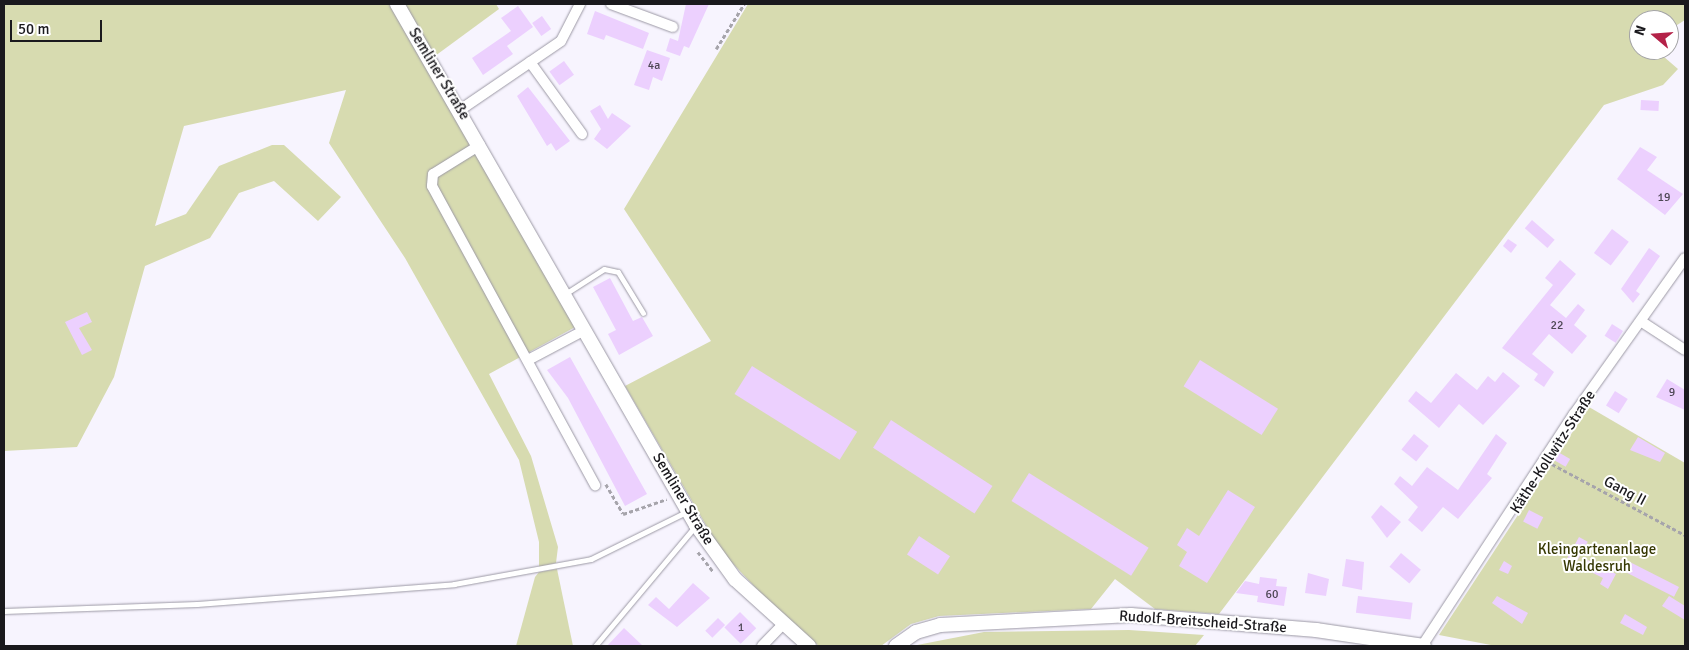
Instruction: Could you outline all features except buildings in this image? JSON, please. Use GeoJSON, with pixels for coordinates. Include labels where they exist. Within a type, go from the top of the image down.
{"type":"FeatureCollection","features":[{"type":"Feature","properties":{"kind":"street","name":"Semliner Straße"},"geometry":{"type":"LineString","coordinates":[[396,4],[460,110],[564,294],[579,333],[696,525],[735,579],[782,625],[809,646]]}},
{"type":"Feature","properties":{"kind":"street"},"geometry":{"type":"LineString","coordinates":[[460,110],[561,41],[580,4]]}},
{"type":"Feature","properties":{"kind":"street"},"geometry":{"type":"LineString","coordinates":[[611,4],[673,27]]}},
{"type":"Feature","properties":{"kind":"street"},"geometry":{"type":"LineString","coordinates":[[530,62],[582,134]]}},
{"type":"Feature","properties":{"kind":"street"},"geometry":{"type":"LineString","coordinates":[[480,145],[433,174],[432,186],[528,360],[599,482]]}},
{"type":"Feature","properties":{"kind":"street","name":"Käthe-Kollwitz-Straße"},"geometry":{"type":"LineString","coordinates":[[1423,646],[1574,414],[1642,322],[1685,258]]}},
{"type":"Feature","properties":{"kind":"street"},"geometry":{"type":"LineString","coordinates":[[1642,322],[1685,350]]}},
{"type":"Feature","properties":{"kind":"street"},"geometry":{"type":"LineString","coordinates":[[528,360],[579,333]]}},
{"type":"Feature","properties":{"kind":"street","name":"Rudolf-Breitscheid-Straße"},"geometry":{"type":"LineString","coordinates":[[896,646],[916,632],[940,625],[1131,615],[1316,630],[1423,646]]}},
{"type":"Feature","properties":{"kind":"street"},"geometry":{"type":"LineString","coordinates":[[762,646],[782,625]]}},
{"type":"Feature","properties":{"kind":"lane"},"geometry":{"type":"LineString","coordinates":[[564,294],[604,269],[618,272],[643,313]]}},
{"type":"Feature","properties":{"kind":"lane"},"geometry":{"type":"LineString","coordinates":[[4,611],[197,604],[454,584],[591,559],[688,510]]}},
{"type":"Feature","properties":{"kind":"lane"},"geometry":{"type":"LineString","coordinates":[[596,646],[696,525]]}},
{"type":"Feature","properties":{"kind":"path"},"geometry":{"type":"LineString","coordinates":[[716,49],[744,4]]}},
{"type":"Feature","properties":{"kind":"path","name":"Gang II"},"geometry":{"type":"LineString","coordinates":[[1554,466],[1685,536]]}},
{"type":"Feature","properties":{"kind":"path"},"geometry":{"type":"LineString","coordinates":[[599,482],[623,514],[667,499]]}},
{"type":"Feature","properties":{"kind":"green space"},"geometry":{"type":"Polygon","coordinates":[[[4,4],[389,4],[577,326],[489,374],[531,456],[558,547],[556,563],[539,567],[539,542],[519,460],[405,258],[329,143],[346,90],[184,126],[155,226],[186,214],[219,166],[272,145],[284,145],[341,197],[318,221],[274,181],[239,193],[210,238],[145,266],[114,377],[77,447],[4,451],[4,4]]]}},
{"type":"Feature","properties":{"kind":"green space"},"geometry":{"type":"Polygon","coordinates":[[[403,4],[496,4],[499,9],[435,56],[403,4]]]}},
{"type":"Feature","properties":{"kind":"green space"},"geometry":{"type":"Polygon","coordinates":[[[748,4],[1685,4],[1685,20],[1679,24],[1679,10],[1629,10],[1629,60],[1668,60],[1678,69],[1663,85],[1604,105],[1219,614],[1155,609],[1115,579],[1091,609],[939,616],[911,624],[881,646],[819,646],[783,617],[721,551],[625,386],[711,341],[624,209],[748,4]]]}},
{"type":"Feature","properties":{"kind":"green space","name":"Kleingartenanlage Waldesruh"},"geometry":{"type":"Polygon","coordinates":[[[1589,407],[1685,463],[1685,646],[1496,646],[1439,635],[1589,407]]]}},
{"type":"Feature","properties":{"kind":"green space"},"geometry":{"type":"Polygon","coordinates":[[[557,569],[573,646],[516,646],[535,577],[539,572],[557,569]]]}},
{"type":"Feature","properties":{"kind":"green space"},"geometry":{"type":"Polygon","coordinates":[[[1129,630],[1204,635],[1195,646],[912,646],[984,632],[1129,630]]]}}]}
